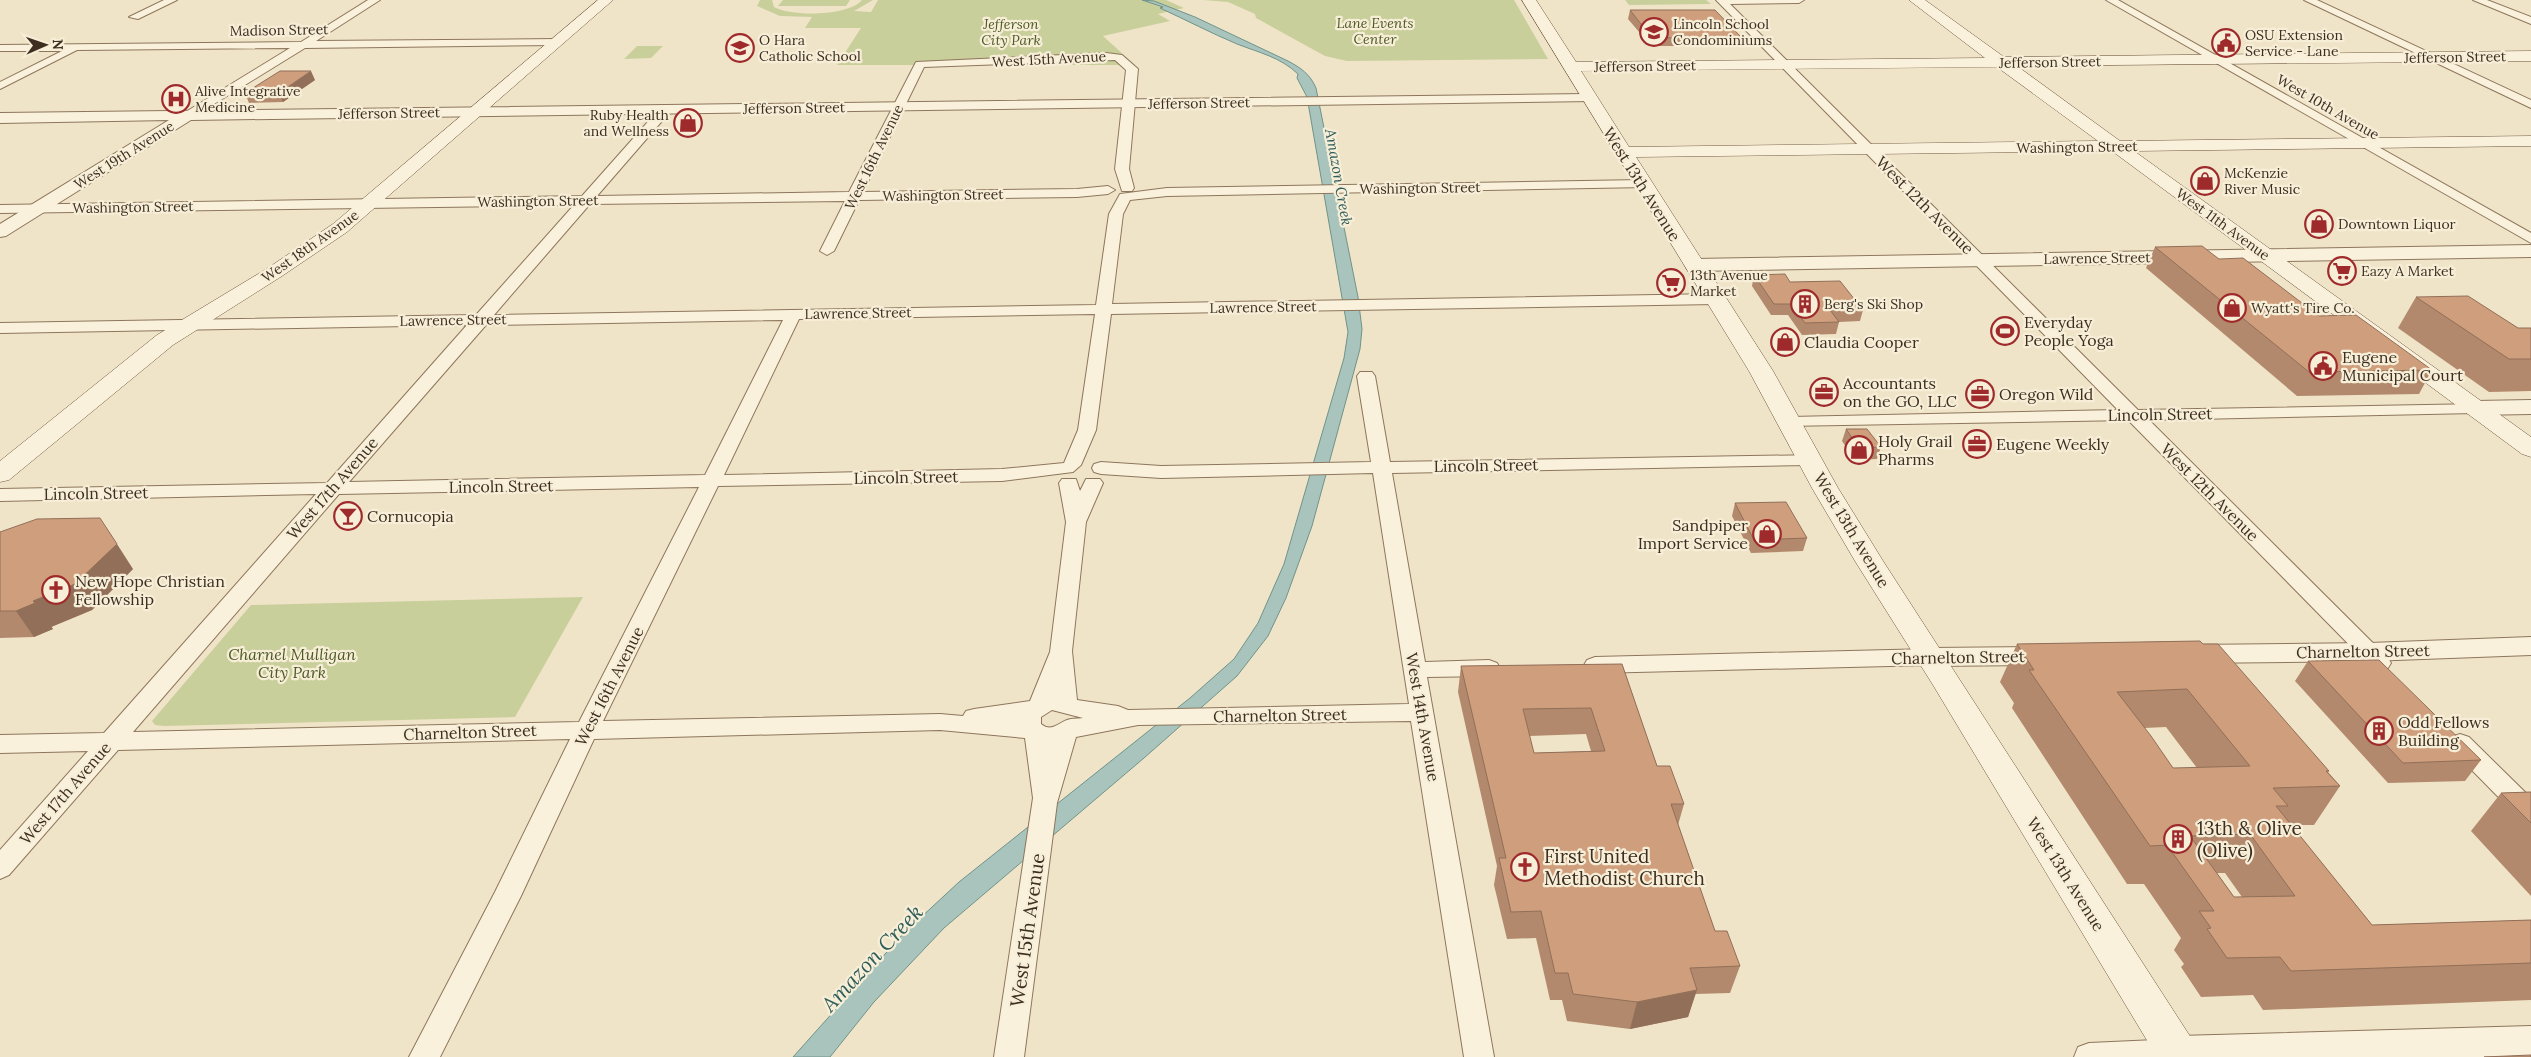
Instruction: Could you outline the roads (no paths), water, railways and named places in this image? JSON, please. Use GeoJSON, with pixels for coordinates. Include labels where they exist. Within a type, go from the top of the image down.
{"type":"FeatureCollection","features":[{"type":"Feature","properties":{"kind":"main road","name":"West 18th Avenue"},"geometry":{"type":"LineString","coordinates":[[0,474],[146,354],[340,228],[606,0]]}},
{"type":"Feature","properties":{"kind":"main road","name":"West 13th Avenue"},"geometry":{"type":"LineString","coordinates":[[1529,0],[1588,98],[1716,299],[1790,422],[1830,496],[2179,1055]]}},
{"type":"Feature","properties":{"kind":"main road","name":"West 11th Avenue"},"geometry":{"type":"LineString","coordinates":[[1916,0],[2531,449]]}},
{"type":"Feature","properties":{"kind":"main road","name":"Jefferson Street"},"geometry":{"type":"LineString","coordinates":[[1570,67],[2531,56]]}},
{"type":"Feature","properties":{"kind":"main road","name":"Washington Street"},"geometry":{"type":"LineString","coordinates":[[1623,152],[2531,141]]}},
{"type":"Feature","properties":{"kind":"street"},"geometry":{"type":"LineString","coordinates":[[134,17],[172,0]]}},
{"type":"Feature","properties":{"kind":"street","name":"West 19th Avenue"},"geometry":{"type":"LineString","coordinates":[[0,232],[375,0]]}},
{"type":"Feature","properties":{"kind":"street"},"geometry":{"type":"LineString","coordinates":[[1721,0],[1799,0]]}},
{"type":"Feature","properties":{"kind":"street","name":"West 12th Avenue"},"geometry":{"type":"LineString","coordinates":[[1721,0],[2390,673]]}},
{"type":"Feature","properties":{"kind":"street","name":"West 10th Avenue"},"geometry":{"type":"LineString","coordinates":[[2111,0],[2531,239]]}},
{"type":"Feature","properties":{"kind":"street"},"geometry":{"type":"LineString","coordinates":[[2309,0],[2531,104]]}},
{"type":"Feature","properties":{"kind":"street"},"geometry":{"type":"LineString","coordinates":[[2478,0],[2531,21]]}},
{"type":"Feature","properties":{"kind":"street","name":"Madison Street"},"geometry":{"type":"LineString","coordinates":[[0,48],[558,42]]}},
{"type":"Feature","properties":{"kind":"street"},"geometry":{"type":"LineString","coordinates":[[0,86],[77,48]]}},
{"type":"Feature","properties":{"kind":"street","name":"West 15th Avenue"},"geometry":{"type":"LineString","coordinates":[[920,64],[1116,56],[1132,69],[1122,169],[1087,430],[1068,474],[1076,522],[1061,651],[1069,718],[1044,803],[1009,1057]]}},
{"type":"Feature","properties":{"kind":"street","name":"West 16th Avenue"},"geometry":{"type":"LineString","coordinates":[[827,251],[920,64]]}},
{"type":"Feature","properties":{"kind":"street","name":"Jefferson Street"},"geometry":{"type":"LineString","coordinates":[[0,118],[1588,98]]}},
{"type":"Feature","properties":{"kind":"street","name":"West 17th Avenue"},"geometry":{"type":"LineString","coordinates":[[0,868],[665,110]]}},
{"type":"Feature","properties":{"kind":"street","name":"Washington Street"},"geometry":{"type":"LineString","coordinates":[[0,209],[1642,184]]}},
{"type":"Feature","properties":{"kind":"street","name":"Lawrence Street"},"geometry":{"type":"LineString","coordinates":[[1694,265],[2531,251]]}},
{"type":"Feature","properties":{"kind":"street","name":"Lawrence Street"},"geometry":{"type":"LineString","coordinates":[[0,328],[1716,299]]}},
{"type":"Feature","properties":{"kind":"street","name":"West 16th Avenue"},"geometry":{"type":"LineString","coordinates":[[424,1057],[506,896],[586,729],[712,481],[794,314]]}},
{"type":"Feature","properties":{"kind":"street","name":"West 14th Avenue"},"geometry":{"type":"LineString","coordinates":[[1366,376],[1479,1057]]}},
{"type":"Feature","properties":{"kind":"street","name":"Lincoln Street"},"geometry":{"type":"LineString","coordinates":[[1790,422],[2531,407]]}},
{"type":"Feature","properties":{"kind":"street","name":"West 15th Avenue"},"geometry":{"type":"LineString","coordinates":[[1076,522],[1097,474],[1087,430]]}},
{"type":"Feature","properties":{"kind":"street","name":"Lincoln Street"},"geometry":{"type":"LineString","coordinates":[[0,495],[1068,474],[1086,462],[1097,474],[1810,459]]}},
{"type":"Feature","properties":{"kind":"street","name":"Charnelton Street"},"geometry":{"type":"LineString","coordinates":[[2166,654],[2369,652],[2531,646]]}},
{"type":"Feature","properties":{"kind":"street","name":"West 15th Avenue"},"geometry":{"type":"LineString","coordinates":[[1044,803],[1036,719],[1061,651]]}},
{"type":"Feature","properties":{"kind":"street","name":"Charnelton Street"},"geometry":{"type":"LineString","coordinates":[[1569,666],[1930,657],[2068,656]]}},
{"type":"Feature","properties":{"kind":"street"},"geometry":{"type":"LineString","coordinates":[[1414,670],[1511,668]]}},
{"type":"Feature","properties":{"kind":"street"},"geometry":{"type":"LineString","coordinates":[[1055,702],[1069,718],[1050,736],[1036,719],[1055,702]]}},
{"type":"Feature","properties":{"kind":"street","name":"Charnelton Street"},"geometry":{"type":"LineString","coordinates":[[1069,718],[1422,712]]}},
{"type":"Feature","properties":{"kind":"street","name":"Charnelton Street"},"geometry":{"type":"LineString","coordinates":[[0,744],[1036,719]]}},
{"type":"Feature","properties":{"kind":"street"},"geometry":{"type":"LineString","coordinates":[[2445,728],[2531,814]]}},
{"type":"Feature","properties":{"kind":"street"},"geometry":{"type":"LineString","coordinates":[[2089,1057],[2531,1043]]}},
{"type":"Feature","properties":{"kind":"water"},"geometry":{"type":"Polygon","coordinates":[[[1142,0],[1154,1],[1195,17],[1288,61],[1305,72],[1316,88],[1358,297],[1362,329],[1360,349],[1312,526],[1286,598],[1268,636],[1237,676],[1144,758],[944,928],[874,1002],[830,1057],[793,1057],[903,934],[959,882],[1190,698],[1234,659],[1258,623],[1284,564],[1344,358],[1348,332],[1307,97],[1297,78],[1298,74],[1284,63],[1227,40],[1160,8],[1163,7],[1142,0]]]}},
{"type":"Feature","properties":{"kind":"place","name":"Lincoln School Condominiums"},"geometry":{"type":"Point","coordinates":[1654,32]}},
{"type":"Feature","properties":{"kind":"place","name":"OSU Extension Service - Lane"},"geometry":{"type":"Point","coordinates":[2226,43]}},
{"type":"Feature","properties":{"kind":"place","name":"O Hara Catholic School"},"geometry":{"type":"Point","coordinates":[740,48]}},
{"type":"Feature","properties":{"kind":"place","name":"Alive Integrative Medicine"},"geometry":{"type":"Point","coordinates":[176,99]}},
{"type":"Feature","properties":{"kind":"place","name":"Ruby Health and Wellness"},"geometry":{"type":"Point","coordinates":[688,123]}},
{"type":"Feature","properties":{"kind":"place","name":"McKenzie River Music"},"geometry":{"type":"Point","coordinates":[2205,181]}},
{"type":"Feature","properties":{"kind":"place","name":"Downtown Liquor"},"geometry":{"type":"Point","coordinates":[2319,224]}},
{"type":"Feature","properties":{"kind":"place","name":"Eazy A Market"},"geometry":{"type":"Point","coordinates":[2342,271]}},
{"type":"Feature","properties":{"kind":"place","name":"13th Avenue Market"},"geometry":{"type":"Point","coordinates":[1671,283]}},
{"type":"Feature","properties":{"kind":"place","name":"Berg's Ski Shop"},"geometry":{"type":"Point","coordinates":[1805,304]}},
{"type":"Feature","properties":{"kind":"place","name":"Wyatt's Tire Co."},"geometry":{"type":"Point","coordinates":[2232,308]}},
{"type":"Feature","properties":{"kind":"place","name":"Everyday People Yoga"},"geometry":{"type":"Point","coordinates":[2005,331]}},
{"type":"Feature","properties":{"kind":"place","name":"Claudia Cooper"},"geometry":{"type":"Point","coordinates":[1785,342]}},
{"type":"Feature","properties":{"kind":"place","name":"Eugene Municipal Court"},"geometry":{"type":"Point","coordinates":[2323,366]}},
{"type":"Feature","properties":{"kind":"place","name":"Accountants on the GO, LLC"},"geometry":{"type":"Point","coordinates":[1824,392]}},
{"type":"Feature","properties":{"kind":"place","name":"Oregon Wild"},"geometry":{"type":"Point","coordinates":[1980,394]}},
{"type":"Feature","properties":{"kind":"place","name":"Eugene Weekly"},"geometry":{"type":"Point","coordinates":[1977,444]}},
{"type":"Feature","properties":{"kind":"place","name":"Holy Grail Pharms"},"geometry":{"type":"Point","coordinates":[1859,450]}},
{"type":"Feature","properties":{"kind":"place","name":"Cornucopia"},"geometry":{"type":"Point","coordinates":[348,516]}},
{"type":"Feature","properties":{"kind":"place","name":"Sandpiper Import Service"},"geometry":{"type":"Point","coordinates":[1767,534]}},
{"type":"Feature","properties":{"kind":"place","name":"New Hope Christian Fellowship"},"geometry":{"type":"Point","coordinates":[56,590]}},
{"type":"Feature","properties":{"kind":"place","name":"Odd Fellows Building"},"geometry":{"type":"Point","coordinates":[2379,731]}},
{"type":"Feature","properties":{"kind":"place","name":"13th & Olive (Olive)"},"geometry":{"type":"Point","coordinates":[2178,839]}},
{"type":"Feature","properties":{"kind":"place","name":"First United Methodist Church"},"geometry":{"type":"Point","coordinates":[1525,867]}},
{"type":"Feature","properties":{"kind":"park label","name":"Jefferson City Park"},"geometry":{"type":"Point","coordinates":[1011,32]}},
{"type":"Feature","properties":{"kind":"park label","name":"Lane Events Center"},"geometry":{"type":"Point","coordinates":[1375,32]}},
{"type":"Feature","properties":{"kind":"park label","name":"Charnel Mulligan City Park"},"geometry":{"type":"Point","coordinates":[292,663]}},
{"type":"Feature","properties":{"kind":"water label","name":"Amazon Creek"},"geometry":{"type":"Point","coordinates":[1339,177]}},
{"type":"Feature","properties":{"kind":"water label","name":"Amazon Creek"},"geometry":{"type":"Point","coordinates":[872,958]}}]}
